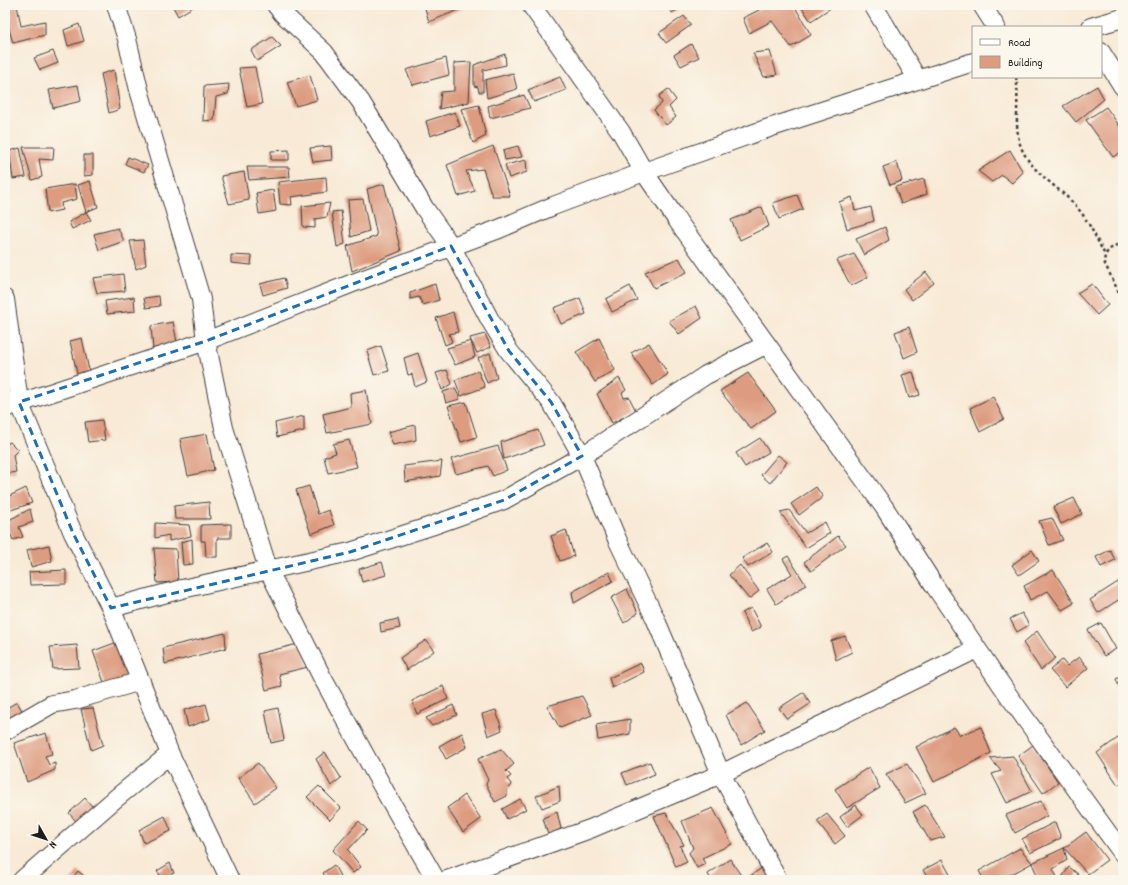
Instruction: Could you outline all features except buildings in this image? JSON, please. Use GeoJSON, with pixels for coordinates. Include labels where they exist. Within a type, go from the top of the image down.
{"type":"FeatureCollection","features":[{"type":"Feature","properties":{"kind":"street"},"geometry":{"type":"LineString","coordinates":[[116,5],[127,39],[139,90],[201,299],[206,341],[224,428],[268,569],[330,690],[387,795],[436,880]]}},
{"type":"Feature","properties":{"kind":"street"},"geometry":{"type":"LineString","coordinates":[[276,5],[283,14],[324,52],[361,102],[425,209],[451,246],[505,345],[551,402],[582,456],[617,539],[664,639],[721,774],[778,880]]}},
{"type":"Feature","properties":{"kind":"street"},"geometry":{"type":"LineString","coordinates":[[531,5],[621,132],[644,172],[765,345],[884,507],[977,649],[1123,854]]}},
{"type":"Feature","properties":{"kind":"street"},"geometry":{"type":"LineString","coordinates":[[872,5],[918,80]]}},
{"type":"Feature","properties":{"kind":"street"},"geometry":{"type":"LineString","coordinates":[[982,5],[995,26]]}},
{"type":"Feature","properties":{"kind":"street"},"geometry":{"type":"LineString","coordinates":[[1095,26],[1123,18]]}},
{"type":"Feature","properties":{"kind":"street"},"geometry":{"type":"LineString","coordinates":[[1102,54],[1123,87]]}},
{"type":"Feature","properties":{"kind":"street"},"geometry":{"type":"LineString","coordinates":[[12,405],[206,341],[644,172],[769,128],[972,62]]}},
{"type":"Feature","properties":{"kind":"street"},"geometry":{"type":"LineString","coordinates":[[5,299],[12,405],[73,533],[111,608],[170,754],[230,880]]}},
{"type":"Feature","properties":{"kind":"street"},"geometry":{"type":"LineString","coordinates":[[111,608],[182,589],[350,552],[438,524],[504,500],[582,456],[706,376],[765,345]]}},
{"type":"Feature","properties":{"kind":"street"},"geometry":{"type":"LineString","coordinates":[[447,880],[590,829],[721,774],[977,649]]}},
{"type":"Feature","properties":{"kind":"street"},"geometry":{"type":"LineString","coordinates":[[5,730],[52,704],[81,698],[141,681]]}},
{"type":"Feature","properties":{"kind":"street"},"geometry":{"type":"LineString","coordinates":[[22,880],[98,813],[170,754]]}},
{"type":"Feature","properties":{"kind":"path"},"geometry":{"type":"LineString","coordinates":[[1016,78],[1018,137],[1022,149],[1037,172],[1073,203],[1086,219],[1104,255],[1104,262],[1108,274],[1123,301]]}},
{"type":"Feature","properties":{"kind":"path"},"geometry":{"type":"LineString","coordinates":[[1104,255],[1109,249],[1123,242]]}},
{"type":"Feature","properties":{"kind":"highlighted area"},"geometry":{"type":"Polygon","coordinates":[[[451,246],[509,351],[551,402],[582,456],[504,500],[350,552],[111,608],[73,533],[19,402],[206,341],[451,246]]]}}]}
